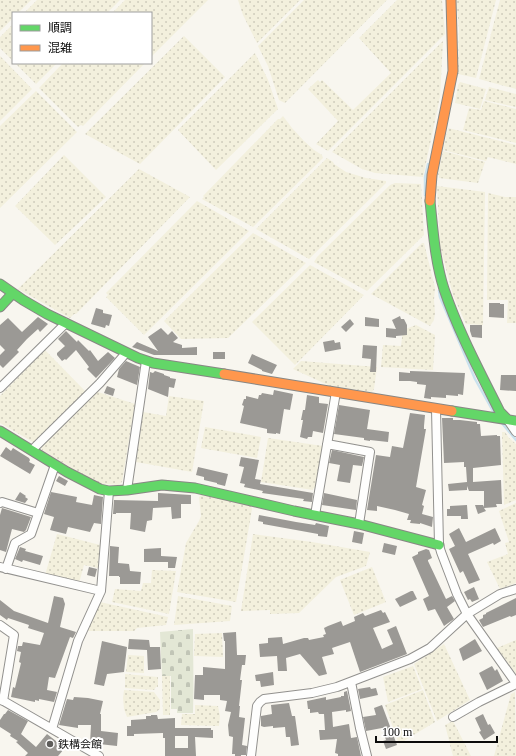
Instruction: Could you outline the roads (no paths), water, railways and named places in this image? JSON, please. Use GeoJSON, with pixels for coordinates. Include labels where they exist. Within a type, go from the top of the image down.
{"type":"FeatureCollection","features":[{"type":"Feature","properties":{"kind":"street"},"geometry":{"type":"LineString","coordinates":[[451,0],[453,71],[432,174],[430,200],[435,247],[444,288],[462,330],[500,412],[516,432]]}},
{"type":"Feature","properties":{"kind":"street"},"geometry":{"type":"LineString","coordinates":[[0,284],[12,294],[66,323],[126,353],[146,361],[505,419]]}},
{"type":"Feature","properties":{"kind":"street"},"geometry":{"type":"LineString","coordinates":[[0,307],[12,294]]}},
{"type":"Feature","properties":{"kind":"street"},"geometry":{"type":"LineString","coordinates":[[0,388],[66,323]]}},
{"type":"Feature","properties":{"kind":"street"},"geometry":{"type":"LineString","coordinates":[[32,450],[100,382],[126,353]]}},
{"type":"Feature","properties":{"kind":"street"},"geometry":{"type":"LineString","coordinates":[[127,490],[146,361]]}},
{"type":"Feature","properties":{"kind":"street"},"geometry":{"type":"LineString","coordinates":[[315,515],[336,392]]}},
{"type":"Feature","properties":{"kind":"street"},"geometry":{"type":"LineString","coordinates":[[436,409],[439,545],[457,594],[467,614],[516,683],[453,717]]}},
{"type":"Feature","properties":{"kind":"street"},"geometry":{"type":"LineString","coordinates":[[0,431],[54,465],[87,484],[100,489],[109,491],[127,490],[162,485],[195,488],[359,524],[439,545]]}},
{"type":"Feature","properties":{"kind":"street"},"geometry":{"type":"LineString","coordinates":[[327,444],[370,452],[359,524]]}},
{"type":"Feature","properties":{"kind":"street"},"geometry":{"type":"LineString","coordinates":[[54,465],[31,534],[15,543],[3,568],[101,591]]}},
{"type":"Feature","properties":{"kind":"street"},"geometry":{"type":"LineString","coordinates":[[52,729],[78,641],[101,591],[109,491]]}},
{"type":"Feature","properties":{"kind":"street"},"geometry":{"type":"LineString","coordinates":[[0,504],[2,502],[38,513]]}},
{"type":"Feature","properties":{"kind":"street"},"geometry":{"type":"LineString","coordinates":[[251,756],[256,712],[260,702],[264,699],[337,687],[410,659],[430,648],[467,614],[500,594],[516,590]]}},
{"type":"Feature","properties":{"kind":"street"},"geometry":{"type":"LineString","coordinates":[[0,625],[14,635],[1,700],[99,756]]}},
{"type":"Feature","properties":{"kind":"street"},"geometry":{"type":"LineString","coordinates":[[351,682],[367,756]]}},
{"type":"Feature","properties":{"kind":"waterway"},"geometry":{"type":"LineString","coordinates":[[425,195],[425,177],[428,164]]}},
{"type":"Feature","properties":{"kind":"waterway"},"geometry":{"type":"LineString","coordinates":[[439,291],[440,297],[475,379],[494,413]]}},
{"type":"Feature","properties":{"kind":"waterway"},"geometry":{"type":"LineString","coordinates":[[501,422],[516,440]]}},
{"type":"Feature","properties":{"kind":"place","name":"鉄構会館"},"geometry":{"type":"Point","coordinates":[50,744]}}]}
